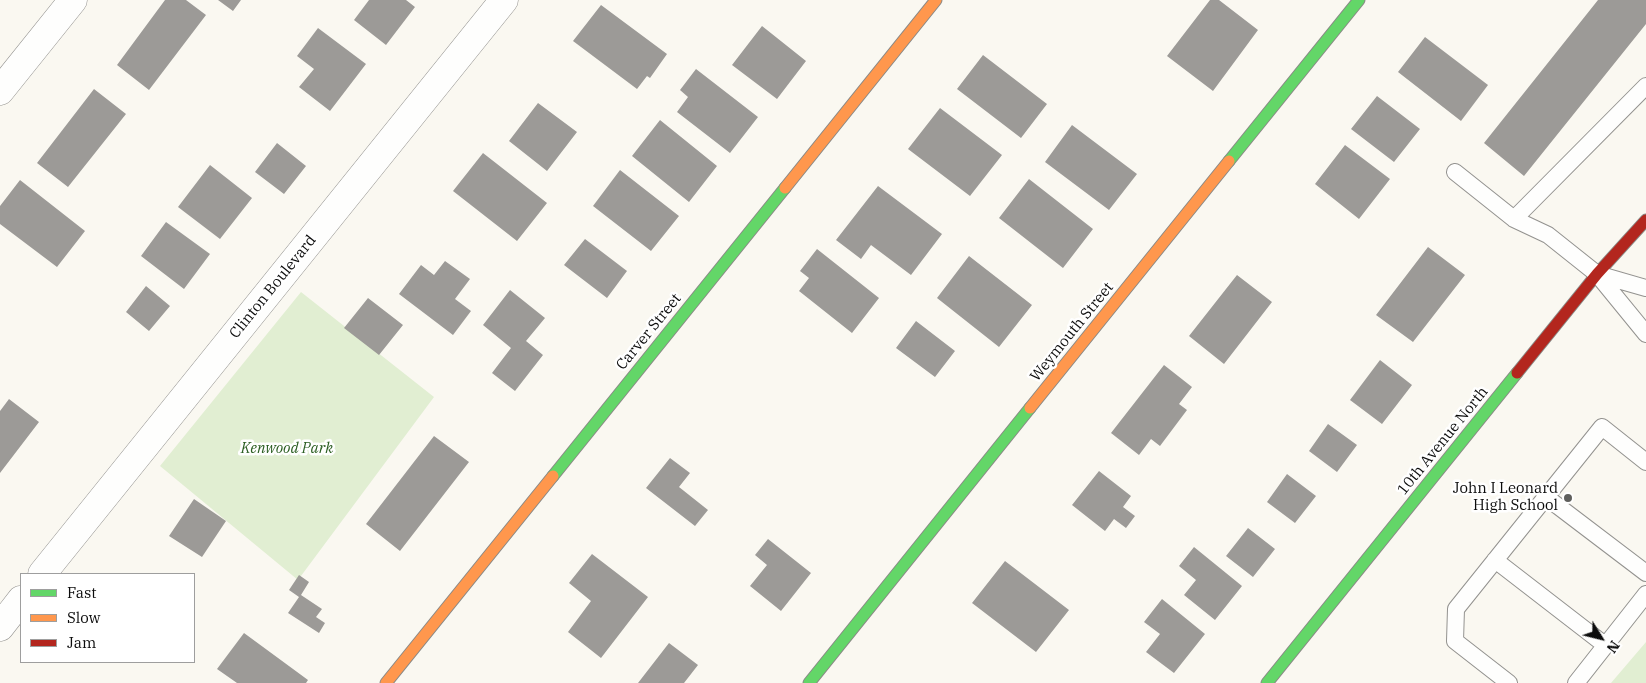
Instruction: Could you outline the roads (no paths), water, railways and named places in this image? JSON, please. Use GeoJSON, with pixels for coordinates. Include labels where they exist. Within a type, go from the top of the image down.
{"type":"FeatureCollection","features":[{"type":"Feature","properties":{"kind":"street"},"geometry":{"type":"LineString","coordinates":[[0,91],[73,0]]}},
{"type":"Feature","properties":{"kind":"street","name":"Clinton Boulevard"},"geometry":{"type":"LineString","coordinates":[[43,573],[504,0]]}},
{"type":"Feature","properties":{"kind":"street","name":"Carver Street"},"geometry":{"type":"LineString","coordinates":[[386,683],[936,0]]}},
{"type":"Feature","properties":{"kind":"street","name":"Weymouth Street"},"geometry":{"type":"LineString","coordinates":[[809,683],[1359,0]]}},
{"type":"Feature","properties":{"kind":"street","name":"10th Avenue North"},"geometry":{"type":"LineString","coordinates":[[1267,683],[1597,274],[1646,220]]}},
{"type":"Feature","properties":{"kind":"street"},"geometry":{"type":"LineString","coordinates":[[0,627],[20,601]]}},
{"type":"Feature","properties":{"kind":"lane"},"geometry":{"type":"LineString","coordinates":[[1514,219],[1646,86]]}},
{"type":"Feature","properties":{"kind":"lane"},"geometry":{"type":"LineString","coordinates":[[1455,172],[1514,219],[1548,235],[1597,274],[1646,334]]}},
{"type":"Feature","properties":{"kind":"lane"},"geometry":{"type":"LineString","coordinates":[[1597,274],[1646,288]]}},
{"type":"Feature","properties":{"kind":"lane"},"geometry":{"type":"LineString","coordinates":[[1508,683],[1455,641],[1456,609],[1602,427],[1646,462]]}},
{"type":"Feature","properties":{"kind":"lane"},"geometry":{"type":"LineString","coordinates":[[1546,497],[1646,574]]}},
{"type":"Feature","properties":{"kind":"lane"},"geometry":{"type":"LineString","coordinates":[[1495,560],[1605,646]]}},
{"type":"Feature","properties":{"kind":"lane"},"geometry":{"type":"LineString","coordinates":[[1576,683],[1646,594]]}},
{"type":"Feature","properties":{"kind":"place","name":"John I Leonard High School"},"geometry":{"type":"Point","coordinates":[1568,498]}},
{"type":"Feature","properties":{"kind":"park label","name":"Kenwood Park"},"geometry":{"type":"Point","coordinates":[287,449]}}]}
